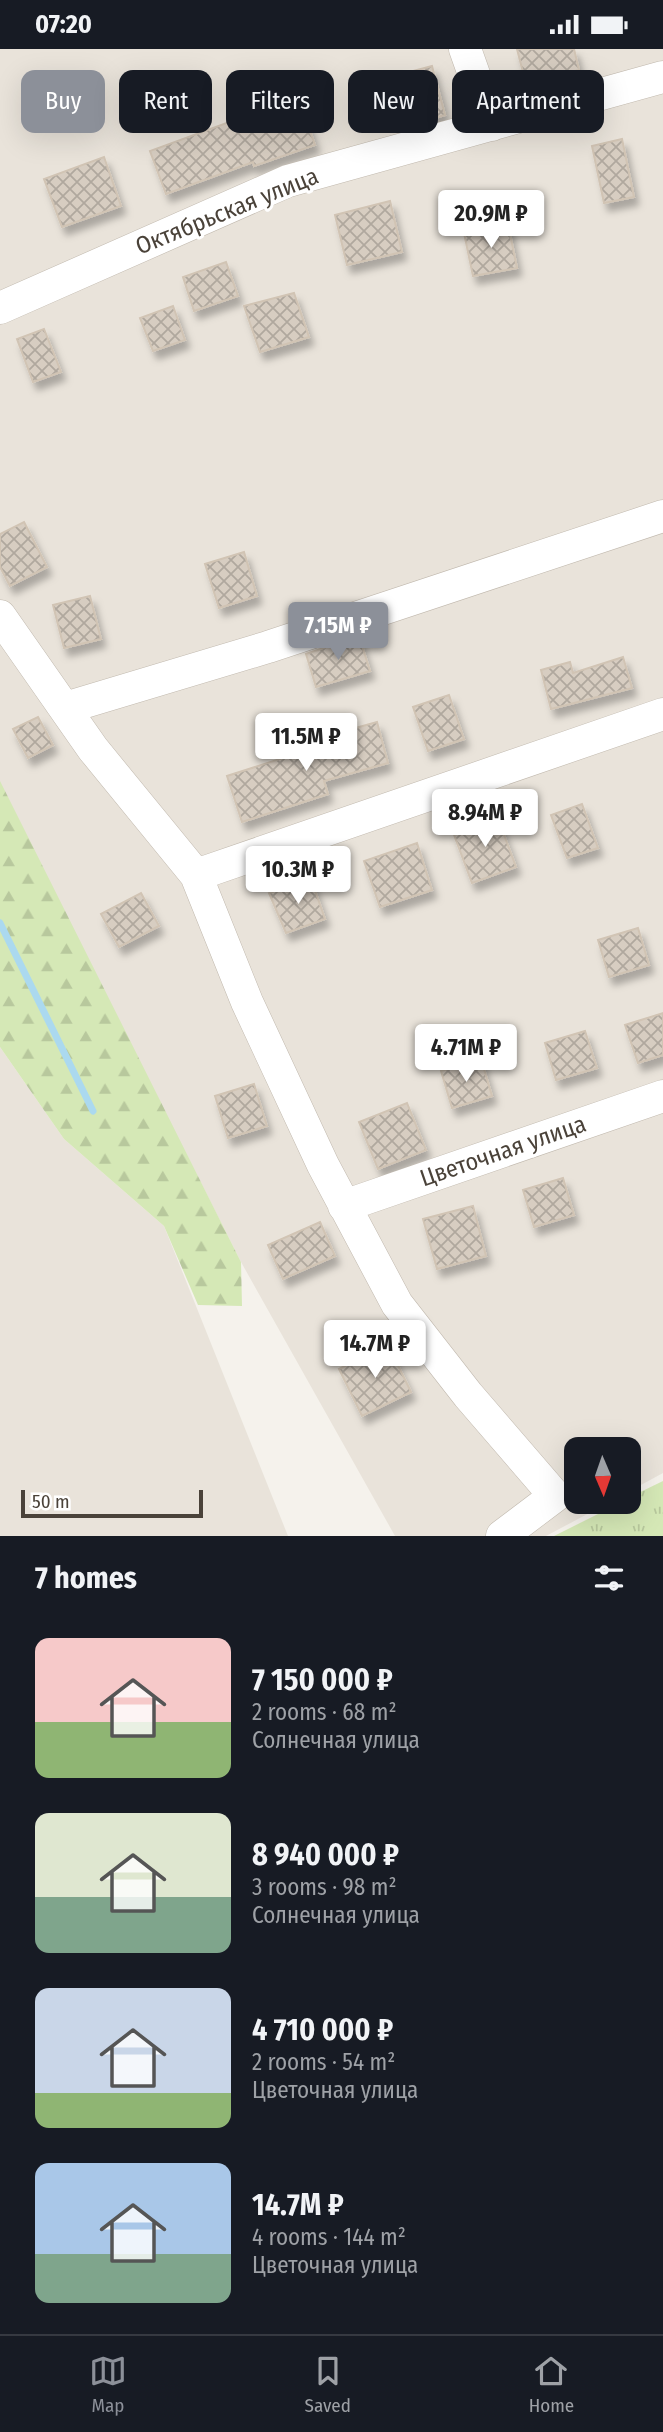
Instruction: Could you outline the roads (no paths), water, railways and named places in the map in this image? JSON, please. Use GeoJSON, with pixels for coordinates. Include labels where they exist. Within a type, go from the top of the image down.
{"type":"FeatureCollection","features":[{"type":"Feature","properties":{"kind":"street"},"geometry":{"type":"LineString","coordinates":[[465,49],[472,70]]}},
{"type":"Feature","properties":{"kind":"street","name":"Октябрьская улица"},"geometry":{"type":"LineString","coordinates":[[604,94],[663,77]]}},
{"type":"Feature","properties":{"kind":"street","name":"Октябрьская улица"},"geometry":{"type":"LineString","coordinates":[[0,308],[288,181],[463,133]]}},
{"type":"Feature","properties":{"kind":"street"},"geometry":{"type":"LineString","coordinates":[[65,708],[268,647],[663,516]]}},
{"type":"Feature","properties":{"kind":"street"},"geometry":{"type":"LineString","coordinates":[[0,617],[93,749],[196,875],[247,1002],[344,1206],[397,1304],[468,1395],[555,1496],[502,1536]]}},
{"type":"Feature","properties":{"kind":"street"},"geometry":{"type":"LineString","coordinates":[[196,875],[663,714]]}},
{"type":"Feature","properties":{"kind":"street","name":"Цветочная улица"},"geometry":{"type":"LineString","coordinates":[[344,1206],[663,1097]]}},
{"type":"Feature","properties":{"kind":"waterway"},"geometry":{"type":"LineString","coordinates":[[0,923],[93,1111]]}}]}
